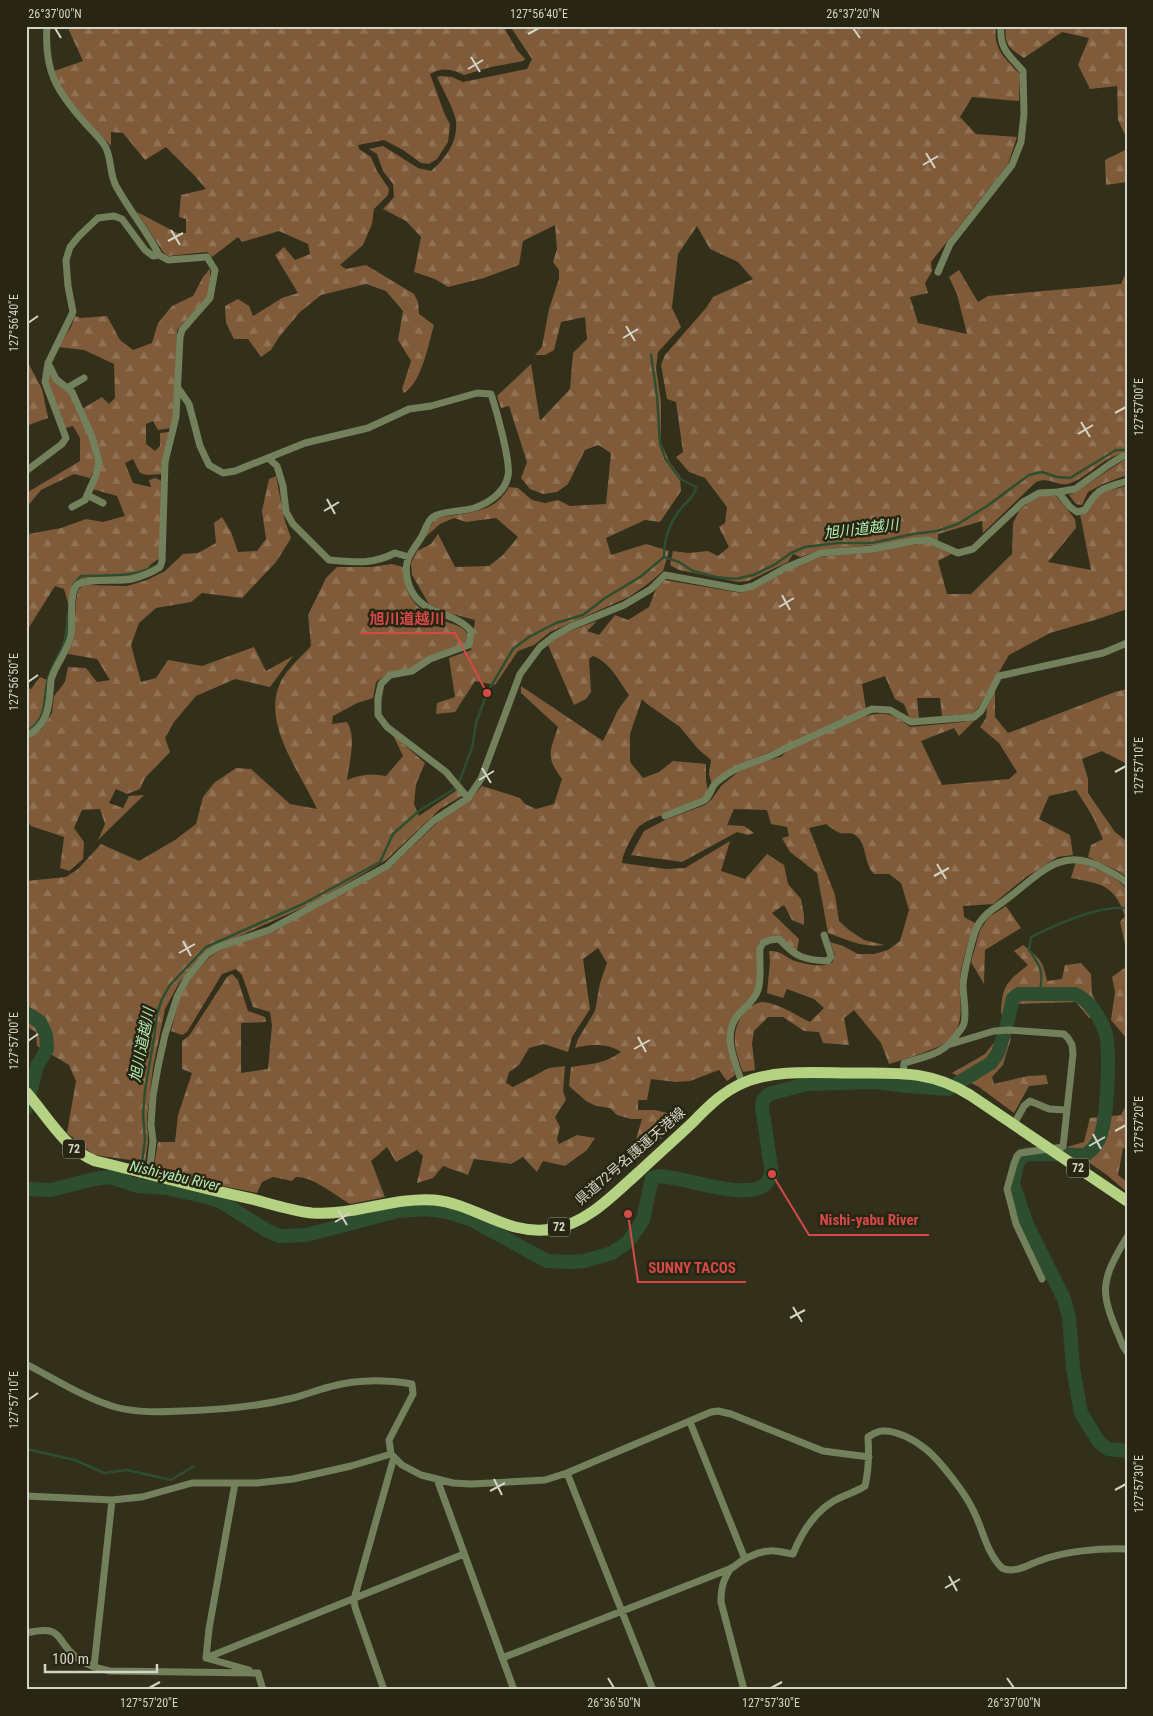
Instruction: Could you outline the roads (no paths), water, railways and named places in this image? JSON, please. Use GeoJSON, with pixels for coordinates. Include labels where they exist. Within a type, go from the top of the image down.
{"type":"FeatureCollection","features":[{"type":"Feature","properties":{"kind":"main road","name":"県道72号名護運天港線"},"geometry":{"type":"LineString","coordinates":[[30,1096],[57,1132],[76,1150],[95,1161],[142,1173],[310,1213],[333,1214],[405,1201],[434,1200],[464,1208],[503,1224],[522,1228],[554,1229],[570,1224],[594,1210],[714,1102],[726,1092],[742,1083],[766,1076],[782,1075],[903,1074],[933,1077],[970,1095],[1127,1201]]}},
{"type":"Feature","properties":{"kind":"street"},"geometry":{"type":"LineString","coordinates":[[26,736],[32,734],[40,725],[49,710],[51,678],[67,650],[71,635],[73,593],[76,586],[84,580],[112,582],[131,579],[150,574],[160,567],[162,561],[165,462],[176,417],[180,337],[182,330],[210,298],[215,270],[208,257],[168,260],[159,255],[116,187],[110,174],[109,158],[105,146],[58,90],[46,53],[47,26]]}},
{"type":"Feature","properties":{"kind":"street"},"geometry":{"type":"LineString","coordinates":[[938,272],[950,244],[1012,165],[1021,142],[1024,114],[1024,71],[1002,48],[1001,26]]}},
{"type":"Feature","properties":{"kind":"street"},"geometry":{"type":"LineString","coordinates":[[26,471],[62,444],[66,438],[45,382],[48,363],[73,312],[66,260],[70,247],[98,218],[114,216],[122,219],[145,250],[153,256],[159,255]]}},
{"type":"Feature","properties":{"kind":"street"},"geometry":{"type":"LineString","coordinates":[[48,363],[56,379],[72,392],[92,437],[99,462],[96,475],[85,500],[72,507]]}},
{"type":"Feature","properties":{"kind":"street"},"geometry":{"type":"LineString","coordinates":[[67,388],[84,378]]}},
{"type":"Feature","properties":{"kind":"street"},"geometry":{"type":"LineString","coordinates":[[178,388],[189,404],[200,446],[209,465],[223,474],[305,443],[368,428],[409,408],[431,406],[477,393],[491,394],[498,412],[508,474],[506,484],[499,494],[475,508],[441,514],[431,518],[416,548],[409,557],[407,576],[415,597],[440,614],[465,623],[471,631],[469,645],[430,659],[412,671],[390,676],[381,684],[378,698],[378,715],[387,726],[446,772],[468,798]]}},
{"type":"Feature","properties":{"kind":"street"},"geometry":{"type":"LineString","coordinates":[[142,1173],[153,1141],[151,1124],[153,1096],[165,1035],[177,997],[187,978],[207,954],[218,947],[269,930],[386,866],[433,821],[468,798],[481,779],[520,674],[534,654],[554,636],[624,605],[651,589],[665,575],[741,589],[753,586],[785,568],[821,553],[872,549],[928,540],[958,553],[973,549],[1023,502],[1039,493],[1074,489],[1110,464],[1123,456],[1127,456]]}},
{"type":"Feature","properties":{"kind":"street"},"geometry":{"type":"LineString","coordinates":[[268,458],[277,466],[283,486],[286,512],[293,524],[329,560],[372,562],[395,553],[409,557]]}},
{"type":"Feature","properties":{"kind":"street"},"geometry":{"type":"LineString","coordinates":[[1058,492],[1070,507],[1077,512],[1085,510],[1094,494],[1103,488],[1127,480]]}},
{"type":"Feature","properties":{"kind":"street"},"geometry":{"type":"LineString","coordinates":[[87,495],[103,503]]}},
{"type":"Feature","properties":{"kind":"street"},"geometry":{"type":"LineString","coordinates":[[664,816],[708,798],[714,785],[727,774],[745,765],[776,754],[784,748],[872,709],[890,710],[910,722],[974,717],[980,711],[999,676],[1103,653],[1127,643]]}},
{"type":"Feature","properties":{"kind":"street"},"geometry":{"type":"LineString","coordinates":[[951,1044],[964,1023],[963,983],[973,939],[983,917],[1010,898],[1032,877],[1054,864],[1070,859],[1079,859],[1095,864],[1127,883]]}},
{"type":"Feature","properties":{"kind":"street"},"geometry":{"type":"LineString","coordinates":[[742,1083],[730,1046],[730,1034],[733,1021],[755,998],[759,989],[760,948],[763,943],[779,939],[795,955],[828,961],[831,956],[824,935]]}},
{"type":"Feature","properties":{"kind":"street"},"geometry":{"type":"LineString","coordinates":[[903,1074],[904,1063],[933,1055],[951,1044],[994,1031],[1053,1032],[1064,1034],[1068,1038],[1072,1045],[1073,1054],[1063,1147],[1020,1153],[1014,1164],[1008,1189],[1016,1224],[1042,1279]]}},
{"type":"Feature","properties":{"kind":"street"},"geometry":{"type":"LineString","coordinates":[[1014,1124],[1024,1106],[1030,1100],[1049,1109],[1066,1110]]}},
{"type":"Feature","properties":{"kind":"street"},"geometry":{"type":"LineString","coordinates":[[1127,1236],[1109,1268],[1105,1291],[1109,1310],[1127,1352]]}},
{"type":"Feature","properties":{"kind":"street"},"geometry":{"type":"LineString","coordinates":[[26,1364],[98,1401],[130,1410],[156,1412],[219,1410],[253,1406],[295,1398],[351,1381],[372,1380],[412,1384],[413,1394],[389,1440],[393,1455],[402,1465],[421,1474],[437,1479],[471,1484],[544,1480],[567,1473],[711,1412],[718,1411],[823,1451],[869,1457]]}},
{"type":"Feature","properties":{"kind":"street"},"geometry":{"type":"LineString","coordinates":[[690,1422],[745,1559]]}},
{"type":"Feature","properties":{"kind":"street"},"geometry":{"type":"LineString","coordinates":[[502,1658],[732,1568],[745,1559],[769,1551],[793,1554],[800,1537],[821,1509],[844,1496],[853,1494],[865,1486],[868,1476],[868,1437],[880,1431],[894,1432],[907,1437],[927,1450],[964,1495],[998,1564],[1006,1570],[1018,1569],[1044,1559],[1082,1552],[1107,1549],[1127,1550]]}},
{"type":"Feature","properties":{"kind":"street"},"geometry":{"type":"LineString","coordinates":[[26,1496],[112,1500],[142,1497],[192,1483],[235,1483],[293,1479],[393,1455]]}},
{"type":"Feature","properties":{"kind":"street"},"geometry":{"type":"LineString","coordinates":[[384,1690],[360,1623],[354,1599],[393,1455]]}},
{"type":"Feature","properties":{"kind":"street"},"geometry":{"type":"LineString","coordinates":[[567,1473],[653,1690]]}},
{"type":"Feature","properties":{"kind":"street"},"geometry":{"type":"LineString","coordinates":[[437,1479],[514,1690]]}},
{"type":"Feature","properties":{"kind":"street"},"geometry":{"type":"LineString","coordinates":[[206,1658],[209,1629],[235,1483]]}},
{"type":"Feature","properties":{"kind":"street"},"geometry":{"type":"LineString","coordinates":[[94,1668],[112,1500]]}},
{"type":"Feature","properties":{"kind":"street"},"geometry":{"type":"LineString","coordinates":[[206,1658],[464,1554]]}},
{"type":"Feature","properties":{"kind":"street"},"geometry":{"type":"LineString","coordinates":[[732,1568],[723,1580],[721,1602],[744,1690]]}},
{"type":"Feature","properties":{"kind":"street"},"geometry":{"type":"LineString","coordinates":[[26,1633],[52,1631],[58,1634],[77,1658],[94,1668],[110,1671],[258,1673]]}},
{"type":"Feature","properties":{"kind":"street"},"geometry":{"type":"LineString","coordinates":[[206,1658],[258,1673]]}},
{"type":"Feature","properties":{"kind":"street"},"geometry":{"type":"LineString","coordinates":[[258,1673],[263,1690]]}},
{"type":"Feature","properties":{"kind":"waterway"},"geometry":{"type":"LineString","coordinates":[[651,355],[657,396],[660,443],[665,458],[680,479],[696,487],[693,495],[679,511],[672,523],[665,543],[664,557]]}},
{"type":"Feature","properties":{"kind":"waterway","name":"旭川道越川"},"geometry":{"type":"LineString","coordinates":[[141,1169],[145,1140],[143,1114],[145,1090],[157,1014],[162,999],[170,985],[206,947],[303,904],[380,862],[393,834],[419,811],[454,789],[459,782],[472,748],[476,723],[487,693],[513,649],[529,637],[556,623],[583,615],[605,598],[640,577],[664,557],[679,562],[693,571],[716,577],[735,579],[753,575],[805,547],[838,543],[872,543],[937,531],[958,524],[987,506],[1029,475],[1042,472],[1057,477],[1070,478],[1116,450],[1127,450]]}},
{"type":"Feature","properties":{"kind":"waterway"},"geometry":{"type":"LineString","coordinates":[[73,585],[81,576],[129,574],[157,565]]}},
{"type":"Feature","properties":{"kind":"waterway"},"geometry":{"type":"LineString","coordinates":[[26,732],[34,726],[42,713],[49,676],[65,639],[68,613]]}},
{"type":"Feature","properties":{"kind":"waterway"},"geometry":{"type":"LineString","coordinates":[[1040,993],[1041,974],[1039,966],[1029,950],[1031,937],[1065,921],[1091,912],[1103,909],[1127,908]]}},
{"type":"Feature","properties":{"kind":"waterway","name":"Nishi-yabu River"},"geometry":{"type":"LineString","coordinates":[[26,1189],[51,1190],[110,1177],[138,1186],[166,1188],[220,1201],[279,1236],[306,1235],[398,1211],[426,1209],[448,1212],[472,1220],[547,1261],[584,1261],[612,1253],[628,1242],[643,1220],[652,1178],[659,1176],[736,1190],[748,1190],[766,1184],[772,1174],[762,1107],[763,1100],[769,1094],[806,1084],[875,1082],[948,1089],[991,1063],[998,1053],[1013,998],[1019,994],[1075,994],[1085,1000],[1097,1015],[1107,1040],[1108,1082],[1101,1134],[1095,1146],[1085,1155],[1027,1154],[1017,1164],[1013,1184],[1028,1227],[1064,1299],[1069,1317],[1073,1368],[1081,1413],[1099,1442],[1108,1449],[1127,1451]]}},
{"type":"Feature","properties":{"kind":"waterway","name":"Nishi-yabu River"},"geometry":{"type":"LineString","coordinates":[[26,1013],[40,1022],[46,1035],[47,1049],[37,1066],[26,1108]]}},
{"type":"Feature","properties":{"kind":"waterway","name":"旭川道越川"},"geometry":{"type":"LineString","coordinates":[[138,1186],[140,1174]]}},
{"type":"Feature","properties":{"kind":"waterway"},"geometry":{"type":"LineString","coordinates":[[26,1449],[75,1460],[104,1473],[127,1470],[171,1480],[194,1466]]}},
{"type":"Feature","properties":{"kind":"place","name":"旭川道越川"},"geometry":{"type":"Point","coordinates":[487,693]}},
{"type":"Feature","properties":{"kind":"place","name":"Nishi-yabu River"},"geometry":{"type":"Point","coordinates":[772,1174]}},
{"type":"Feature","properties":{"kind":"place","name":"SUNNY TACOS"},"geometry":{"type":"Point","coordinates":[628,1214]}}]}
